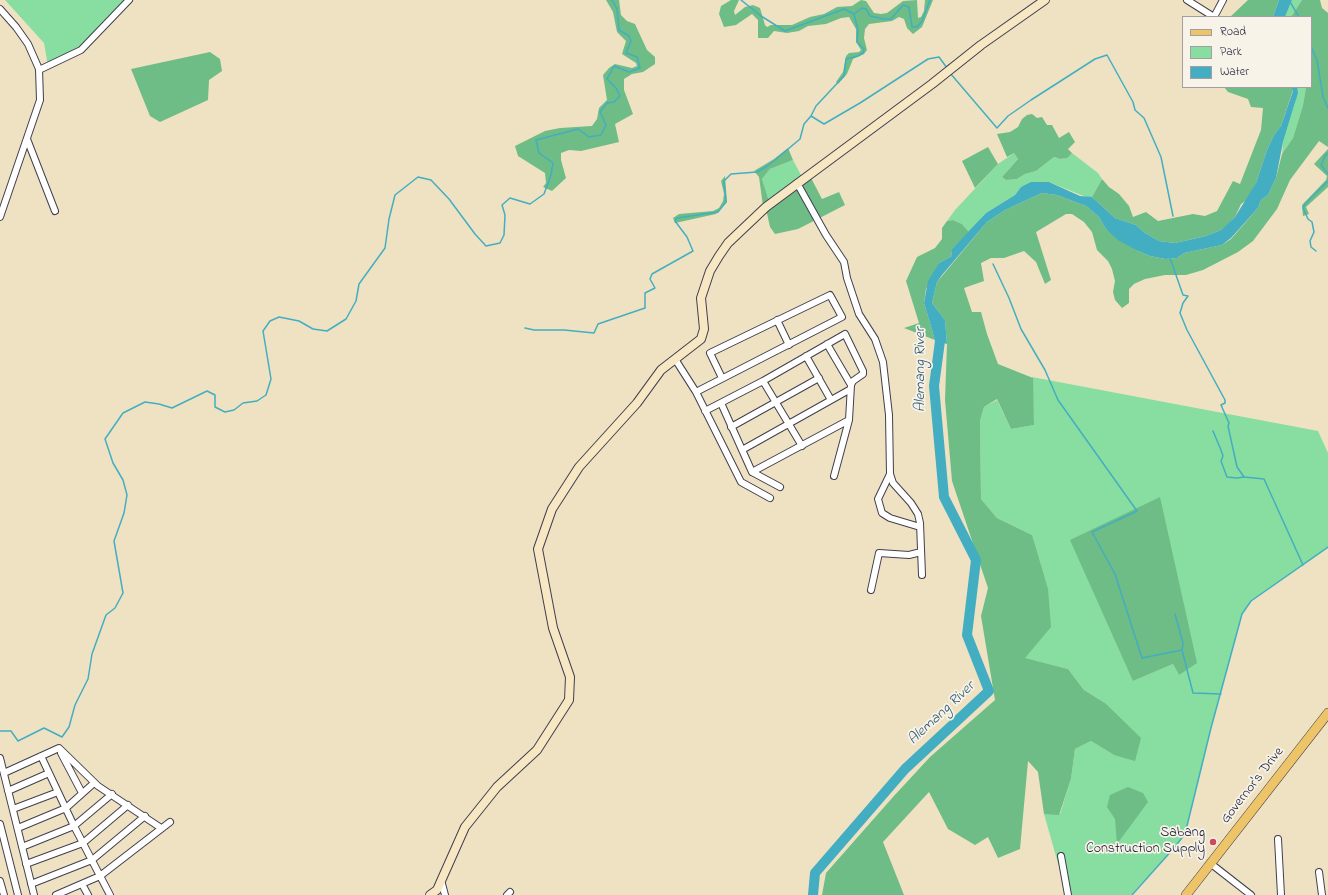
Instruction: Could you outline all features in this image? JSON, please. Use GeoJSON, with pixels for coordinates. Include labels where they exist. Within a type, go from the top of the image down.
{"type":"FeatureCollection","features":[{"type":"Feature","properties":{"kind":"main road","name":"Governor's Drive"},"geometry":{"type":"LineString","coordinates":[[1191,893],[1210,863],[1328,713]]}},
{"type":"Feature","properties":{"kind":"street"},"geometry":{"type":"LineString","coordinates":[[39,70],[81,50],[129,0]]}},
{"type":"Feature","properties":{"kind":"street"},"geometry":{"type":"LineString","coordinates":[[430,895],[437,890],[465,827],[497,787],[537,750],[569,700],[570,676],[553,628],[538,549],[552,509],[579,467],[637,403],[661,370],[701,339],[703,335],[701,298],[710,271],[728,243],[766,207],[797,183],[932,84],[981,45],[1045,0]]}},
{"type":"Feature","properties":{"kind":"street"},"geometry":{"type":"LineString","coordinates":[[1186,0],[1212,16]]}},
{"type":"Feature","properties":{"kind":"street"},"geometry":{"type":"LineString","coordinates":[[1215,16],[1223,0]]}},
{"type":"Feature","properties":{"kind":"street"},"geometry":{"type":"LineString","coordinates":[[0,9],[16,27],[28,44],[39,70],[40,100],[0,217]]}},
{"type":"Feature","properties":{"kind":"street"},"geometry":{"type":"LineString","coordinates":[[27,139],[55,211]]}},
{"type":"Feature","properties":{"kind":"street"},"geometry":{"type":"LineString","coordinates":[[797,183],[826,235],[844,262],[847,278],[859,314],[875,339],[881,357],[889,415],[890,474],[893,483],[916,510],[920,527],[922,575]]}},
{"type":"Feature","properties":{"kind":"street"},"geometry":{"type":"LineString","coordinates":[[696,392],[842,317],[830,295],[710,353],[722,378]]}},
{"type":"Feature","properties":{"kind":"street"},"geometry":{"type":"LineString","coordinates":[[777,320],[789,344]]}},
{"type":"Feature","properties":{"kind":"street"},"geometry":{"type":"LineString","coordinates":[[705,411],[763,381],[845,334],[864,371],[863,374],[853,381],[850,387],[849,420],[834,476]]}},
{"type":"Feature","properties":{"kind":"street"},"geometry":{"type":"LineString","coordinates":[[827,344],[850,387]]}},
{"type":"Feature","properties":{"kind":"street"},"geometry":{"type":"LineString","coordinates":[[806,356],[831,400]]}},
{"type":"Feature","properties":{"kind":"street"},"geometry":{"type":"LineString","coordinates":[[674,359],[696,392],[741,482],[770,498]]}},
{"type":"Feature","properties":{"kind":"street"},"geometry":{"type":"LineString","coordinates":[[731,427],[819,378]]}},
{"type":"Feature","properties":{"kind":"street"},"geometry":{"type":"LineString","coordinates":[[763,381],[802,446]]}},
{"type":"Feature","properties":{"kind":"street"},"geometry":{"type":"LineString","coordinates":[[742,450],[831,400],[850,387]]}},
{"type":"Feature","properties":{"kind":"street"},"geometry":{"type":"LineString","coordinates":[[721,403],[752,472],[780,487]]}},
{"type":"Feature","properties":{"kind":"street"},"geometry":{"type":"LineString","coordinates":[[752,472],[849,420]]}},
{"type":"Feature","properties":{"kind":"street"},"geometry":{"type":"LineString","coordinates":[[890,474],[878,499],[882,513],[890,518],[920,527]]}},
{"type":"Feature","properties":{"kind":"street"},"geometry":{"type":"LineString","coordinates":[[871,590],[879,553],[909,555],[921,552]]}},
{"type":"Feature","properties":{"kind":"street"},"geometry":{"type":"LineString","coordinates":[[4,773],[59,748]]}},
{"type":"Feature","properties":{"kind":"street"},"geometry":{"type":"LineString","coordinates":[[59,748],[94,783],[161,828]]}},
{"type":"Feature","properties":{"kind":"street"},"geometry":{"type":"LineString","coordinates":[[59,748],[82,793]]}},
{"type":"Feature","properties":{"kind":"street"},"geometry":{"type":"LineString","coordinates":[[41,756],[74,826],[110,895]]}},
{"type":"Feature","properties":{"kind":"street"},"geometry":{"type":"LineString","coordinates":[[0,758],[34,895]]}},
{"type":"Feature","properties":{"kind":"street"},"geometry":{"type":"LineString","coordinates":[[8,791],[49,773]]}},
{"type":"Feature","properties":{"kind":"street"},"geometry":{"type":"LineString","coordinates":[[18,828],[66,808],[94,783]]}},
{"type":"Feature","properties":{"kind":"street"},"geometry":{"type":"LineString","coordinates":[[13,809],[58,792]]}},
{"type":"Feature","properties":{"kind":"street"},"geometry":{"type":"LineString","coordinates":[[22,847],[74,826],[112,794]]}},
{"type":"Feature","properties":{"kind":"street"},"geometry":{"type":"LineString","coordinates":[[26,864],[83,843],[128,805]]}},
{"type":"Feature","properties":{"kind":"street"},"geometry":{"type":"LineString","coordinates":[[32,884],[92,860],[145,816]]}},
{"type":"Feature","properties":{"kind":"street"},"geometry":{"type":"LineString","coordinates":[[56,895],[66,893],[100,876],[170,822]]}},
{"type":"Feature","properties":{"kind":"street"},"geometry":{"type":"LineString","coordinates":[[0,824],[18,895]]}},
{"type":"Feature","properties":{"kind":"street"},"geometry":{"type":"LineString","coordinates":[[1278,839],[1281,895]]}},
{"type":"Feature","properties":{"kind":"street"},"geometry":{"type":"LineString","coordinates":[[1061,856],[1068,895]]}},
{"type":"Feature","properties":{"kind":"street"},"geometry":{"type":"LineString","coordinates":[[1210,863],[1251,895]]}},
{"type":"Feature","properties":{"kind":"street"},"geometry":{"type":"LineString","coordinates":[[1319,872],[1322,895]]}},
{"type":"Feature","properties":{"kind":"street"},"geometry":{"type":"LineString","coordinates":[[441,880],[445,895]]}},
{"type":"Feature","properties":{"kind":"street"},"geometry":{"type":"LineString","coordinates":[[0,881],[2,892]]}},
{"type":"Feature","properties":{"kind":"street"},"geometry":{"type":"LineString","coordinates":[[82,884],[88,895]]}},
{"type":"Feature","properties":{"kind":"green space"},"geometry":{"type":"Polygon","coordinates":[[[5,0],[128,0],[81,50],[48,66],[44,43],[5,0]]]}},
{"type":"Feature","properties":{"kind":"green space"},"geometry":{"type":"Polygon","coordinates":[[[606,0],[619,0],[621,15],[627,21],[635,24],[647,50],[655,57],[655,64],[643,72],[632,74],[624,79],[624,90],[633,114],[615,124],[619,142],[581,151],[569,150],[561,153],[561,160],[566,178],[552,191],[543,187],[546,183],[545,173],[518,156],[515,146],[545,131],[560,128],[592,126],[597,119],[599,108],[607,100],[603,75],[615,64],[632,68],[637,66],[636,63],[622,54],[626,41],[617,32],[613,12],[606,0]]]}},
{"type":"Feature","properties":{"kind":"green space"},"geometry":{"type":"Polygon","coordinates":[[[731,0],[739,0],[734,11],[735,15],[745,7],[753,5],[760,8],[767,27],[771,25],[792,25],[810,17],[824,14],[837,7],[852,6],[861,0],[866,1],[874,13],[881,14],[887,13],[903,1],[917,0],[918,18],[921,17],[924,11],[925,0],[933,0],[922,27],[913,34],[907,28],[904,19],[899,17],[892,21],[869,24],[865,29],[864,38],[867,50],[864,54],[853,59],[847,74],[838,84],[836,82],[843,72],[846,56],[849,53],[859,52],[861,50],[856,42],[856,29],[849,17],[841,18],[826,24],[808,26],[799,31],[787,33],[774,31],[768,38],[758,38],[758,20],[752,14],[736,25],[724,27],[719,14],[721,6],[731,0]]]}},
{"type":"Feature","properties":{"kind":"green space"},"geometry":{"type":"Polygon","coordinates":[[[1248,0],[1279,0],[1273,16],[1231,16],[1248,0]]]}},
{"type":"Feature","properties":{"kind":"green space"},"geometry":{"type":"Polygon","coordinates":[[[1292,0],[1302,0],[1292,16],[1285,16],[1292,0]]]}},
{"type":"Feature","properties":{"kind":"green space"},"geometry":{"type":"Polygon","coordinates":[[[1302,0],[1320,0],[1322,8],[1328,13],[1328,147],[1319,141],[1290,180],[1277,209],[1253,241],[1238,252],[1203,270],[1186,275],[1165,275],[1145,279],[1134,284],[1129,289],[1129,303],[1122,308],[1115,300],[1113,292],[1115,281],[1112,269],[1108,261],[1097,250],[1092,232],[1084,222],[1072,214],[1066,214],[1036,232],[1051,280],[1045,284],[1036,262],[1024,251],[1004,258],[991,258],[981,263],[984,281],[964,288],[972,312],[981,312],[998,364],[1033,378],[1034,425],[1011,429],[997,399],[984,407],[980,421],[981,499],[997,518],[1032,535],[1048,589],[1051,627],[1025,658],[1068,669],[1084,690],[1105,703],[1141,738],[1135,761],[1114,755],[1091,741],[1075,749],[1071,779],[1059,815],[1044,814],[1038,772],[1028,761],[1020,849],[998,858],[988,837],[975,845],[948,829],[929,792],[883,842],[904,895],[822,895],[826,873],[893,797],[930,757],[995,700],[981,616],[988,588],[952,481],[945,400],[947,344],[945,320],[932,303],[937,282],[987,222],[1005,210],[1042,193],[1057,195],[1086,206],[1099,217],[1106,229],[1138,251],[1150,256],[1165,259],[1177,258],[1184,253],[1222,245],[1231,239],[1258,208],[1261,200],[1268,195],[1276,178],[1282,154],[1293,138],[1303,105],[1306,88],[1312,88],[1312,16],[1292,16],[1302,0]]]}},
{"type":"Feature","properties":{"kind":"green space"},"geometry":{"type":"Polygon","coordinates":[[[210,52],[220,59],[222,71],[209,80],[208,100],[160,122],[150,116],[131,69],[210,52]]]}},
{"type":"Feature","properties":{"kind":"green space"},"geometry":{"type":"Polygon","coordinates":[[[1225,88],[1292,88],[1293,90],[1281,126],[1274,135],[1267,150],[1256,183],[1248,199],[1241,204],[1235,217],[1221,230],[1206,236],[1175,243],[1159,241],[1145,233],[1136,225],[1115,218],[1092,197],[1102,179],[1109,187],[1119,194],[1129,206],[1133,217],[1146,212],[1158,221],[1193,214],[1205,216],[1217,211],[1233,181],[1240,184],[1261,130],[1263,108],[1251,107],[1248,99],[1228,92],[1225,88]]]}},
{"type":"Feature","properties":{"kind":"green space"},"geometry":{"type":"Polygon","coordinates":[[[1297,88],[1306,88],[1303,105],[1293,138],[1282,154],[1283,142],[1295,103],[1297,88]]]}},
{"type":"Feature","properties":{"kind":"green space"},"geometry":{"type":"Polygon","coordinates":[[[1032,114],[1037,118],[1042,117],[1047,125],[1052,125],[1059,138],[1069,132],[1075,142],[1068,149],[1072,153],[1067,158],[1060,159],[1054,157],[1036,171],[1025,174],[1017,179],[1006,180],[1002,177],[1018,159],[1014,153],[1007,157],[997,134],[1010,132],[1018,127],[1022,119],[1027,115],[1032,114]]]}},
{"type":"Feature","properties":{"kind":"green space"},"geometry":{"type":"Polygon","coordinates":[[[988,147],[998,164],[975,188],[962,161],[988,147]]]}},
{"type":"Feature","properties":{"kind":"green space"},"geometry":{"type":"Polygon","coordinates":[[[788,148],[793,160],[770,169],[762,179],[769,201],[763,206],[759,177],[754,171],[774,159],[788,148]]]}},
{"type":"Feature","properties":{"kind":"green space"},"geometry":{"type":"Polygon","coordinates":[[[1328,149],[1328,187],[1306,207],[1309,214],[1303,216],[1302,205],[1326,180],[1327,176],[1314,164],[1328,149]]]}},
{"type":"Feature","properties":{"kind":"green space"},"geometry":{"type":"Polygon","coordinates":[[[1014,153],[1018,159],[1002,177],[1006,180],[1017,179],[1025,174],[1036,171],[1054,157],[1060,159],[1066,158],[1072,153],[1098,173],[1102,179],[1092,197],[1086,197],[1049,182],[1036,183],[1021,187],[1015,195],[986,213],[969,232],[962,224],[953,220],[947,221],[955,210],[998,164],[1014,153]]]}},
{"type":"Feature","properties":{"kind":"green space"},"geometry":{"type":"Polygon","coordinates":[[[793,160],[802,177],[769,201],[762,179],[770,169],[793,160]]]}},
{"type":"Feature","properties":{"kind":"green space"},"geometry":{"type":"Polygon","coordinates":[[[725,176],[727,202],[716,214],[675,223],[673,218],[679,214],[713,211],[719,208],[723,201],[724,194],[721,181],[725,176]]]}},
{"type":"Feature","properties":{"kind":"green space"},"geometry":{"type":"Polygon","coordinates":[[[810,176],[822,199],[839,192],[845,205],[798,229],[775,234],[770,227],[766,209],[810,176]]]}},
{"type":"Feature","properties":{"kind":"green space"},"geometry":{"type":"Polygon","coordinates":[[[953,220],[962,224],[969,232],[951,250],[952,256],[939,263],[926,289],[924,303],[935,340],[904,328],[919,323],[906,281],[917,257],[935,248],[942,239],[942,228],[947,221],[953,220]]]}},
{"type":"Feature","properties":{"kind":"green space"},"geometry":{"type":"Polygon","coordinates":[[[1032,377],[1318,431],[1328,453],[1328,548],[1251,601],[1242,614],[1211,728],[1185,834],[1131,895],[1067,895],[1044,814],[1060,814],[1071,779],[1075,749],[1091,741],[1114,755],[1105,703],[1084,690],[1068,669],[1024,658],[1032,535],[997,518],[981,499],[980,421],[984,407],[997,400],[1011,429],[1034,425],[1032,377]],[[1160,497],[1133,681],[1173,664],[1179,675],[1160,497]]]}},
{"type":"Feature","properties":{"kind":"green space"},"geometry":{"type":"Polygon","coordinates":[[[1160,497],[1197,663],[1179,675],[1173,664],[1133,681],[1070,540],[1160,497]]]}},
{"type":"Feature","properties":{"kind":"green space"},"geometry":{"type":"Polygon","coordinates":[[[1128,787],[1143,793],[1148,802],[1117,844],[1115,819],[1107,807],[1110,795],[1128,787]]]}},
{"type":"Feature","properties":{"kind":"water"},"geometry":{"type":"Polygon","coordinates":[[[1279,0],[1292,0],[1285,16],[1273,16],[1279,0]]]}},
{"type":"Feature","properties":{"kind":"water"},"geometry":{"type":"Polygon","coordinates":[[[1292,88],[1297,88],[1298,93],[1283,142],[1276,178],[1268,195],[1261,200],[1258,208],[1231,238],[1222,245],[1184,253],[1177,258],[1165,259],[1150,256],[1118,240],[1106,229],[1099,217],[1086,206],[1057,195],[1042,193],[1005,210],[987,222],[942,275],[937,282],[932,303],[945,320],[947,344],[935,340],[924,303],[928,281],[939,263],[952,256],[951,250],[986,213],[1015,195],[1021,187],[1031,182],[1049,182],[1080,196],[1092,197],[1115,218],[1136,225],[1145,233],[1159,241],[1175,243],[1206,236],[1221,230],[1235,217],[1256,183],[1267,150],[1274,135],[1281,126],[1293,91],[1292,88]]]}},
{"type":"Feature","properties":{"kind":"waterway"},"geometry":{"type":"LineString","coordinates":[[0,731],[11,731],[18,741],[44,728],[62,737],[69,727],[75,705],[88,679],[92,654],[106,615],[115,608],[123,593],[114,541],[124,513],[127,495],[123,480],[113,463],[105,439],[123,413],[145,402],[172,408],[207,391],[215,395],[215,407],[225,412],[234,410],[243,403],[257,401],[266,395],[271,379],[263,331],[270,321],[279,317],[299,321],[313,329],[327,331],[346,319],[356,301],[359,284],[385,248],[389,219],[395,195],[418,177],[431,180],[449,199],[475,234],[486,246],[500,243],[504,235],[505,215],[502,205],[510,198],[530,204],[544,194],[551,175],[553,163],[539,153],[536,140],[578,129],[589,137],[601,135],[606,125],[600,112],[607,103],[614,102],[620,96],[616,88],[607,79],[614,66],[629,72],[640,68],[637,57],[626,53],[631,41],[629,36],[619,30],[617,9],[612,0]]}},
{"type":"Feature","properties":{"kind":"waterway"},"geometry":{"type":"LineString","coordinates":[[741,0],[761,16],[785,31],[844,9],[854,14],[862,8],[866,9],[870,16],[891,19],[903,5],[909,7],[912,27],[917,27],[922,21],[930,0]]}},
{"type":"Feature","properties":{"kind":"waterway"},"geometry":{"type":"LineString","coordinates":[[1289,0],[1298,16]]}},
{"type":"Feature","properties":{"kind":"waterway"},"geometry":{"type":"LineString","coordinates":[[1007,22],[1035,2]]}},
{"type":"Feature","properties":{"kind":"waterway"},"geometry":{"type":"LineString","coordinates":[[811,116],[816,106],[844,76],[846,59],[863,53],[864,49],[857,42],[858,30],[854,14]]}},
{"type":"Feature","properties":{"kind":"waterway"},"geometry":{"type":"LineString","coordinates":[[1312,49],[1317,60],[1323,97],[1328,108]]}},
{"type":"Feature","properties":{"kind":"waterway"},"geometry":{"type":"LineString","coordinates":[[950,73],[997,128],[1008,116],[1031,100],[1095,59],[1107,55],[1133,102],[1135,110],[1144,118],[1161,157],[1173,216]]}},
{"type":"Feature","properties":{"kind":"waterway"},"geometry":{"type":"LineString","coordinates":[[525,328],[534,330],[564,330],[594,333],[598,324],[645,308],[645,293],[655,288],[650,279],[652,274],[693,251],[687,237],[675,221],[677,218],[718,212],[726,202],[724,181],[731,174],[757,172],[769,165],[800,139],[804,124],[811,116],[824,124],[860,103],[928,59],[939,57],[947,68]]}},
{"type":"Feature","properties":{"kind":"waterway"},"geometry":{"type":"LineString","coordinates":[[946,67],[956,60]]}},
{"type":"Feature","properties":{"kind":"waterway"},"geometry":{"type":"LineString","coordinates":[[1328,153],[1321,165],[1328,174]]}},
{"type":"Feature","properties":{"kind":"waterway"},"geometry":{"type":"LineString","coordinates":[[1316,251],[1311,247],[1310,241],[1314,232],[1312,222],[1308,219],[1303,208],[1305,204],[1328,181]]}},
{"type":"Feature","properties":{"kind":"waterway"},"geometry":{"type":"LineString","coordinates":[[1170,258],[1183,295],[1188,296],[1183,303],[1180,313],[1187,330],[1225,400],[1225,403],[1221,405],[1229,423],[1228,426],[1237,467],[1244,477],[1264,479],[1303,565]]}},
{"type":"Feature","properties":{"kind":"waterway"},"geometry":{"type":"LineString","coordinates":[[993,264],[1009,298],[1021,329],[1045,370],[1058,400],[1137,511],[1092,532],[1115,574],[1142,658],[1182,650]]}},
{"type":"Feature","properties":{"kind":"waterway","name":"Alemang River"},"geometry":{"type":"LineString","coordinates":[[813,895],[815,873],[905,769],[989,691],[967,635],[976,560],[944,497],[934,386],[940,341],[938,329]]}},
{"type":"Feature","properties":{"kind":"waterway"},"geometry":{"type":"LineString","coordinates":[[1213,431],[1223,456],[1221,461],[1227,477],[1244,477]]}},
{"type":"Feature","properties":{"kind":"waterway"},"geometry":{"type":"LineString","coordinates":[[1132,895],[1185,834],[1211,728],[1242,614],[1251,601],[1328,547]]}},
{"type":"Feature","properties":{"kind":"waterway"},"geometry":{"type":"LineString","coordinates":[[1175,614],[1183,643],[1182,650],[1193,693],[1221,694]]}},
{"type":"Feature","properties":{"kind":"place","name":"Sabang Construction Supply"},"geometry":{"type":"Point","coordinates":[1213,842]}}]}
